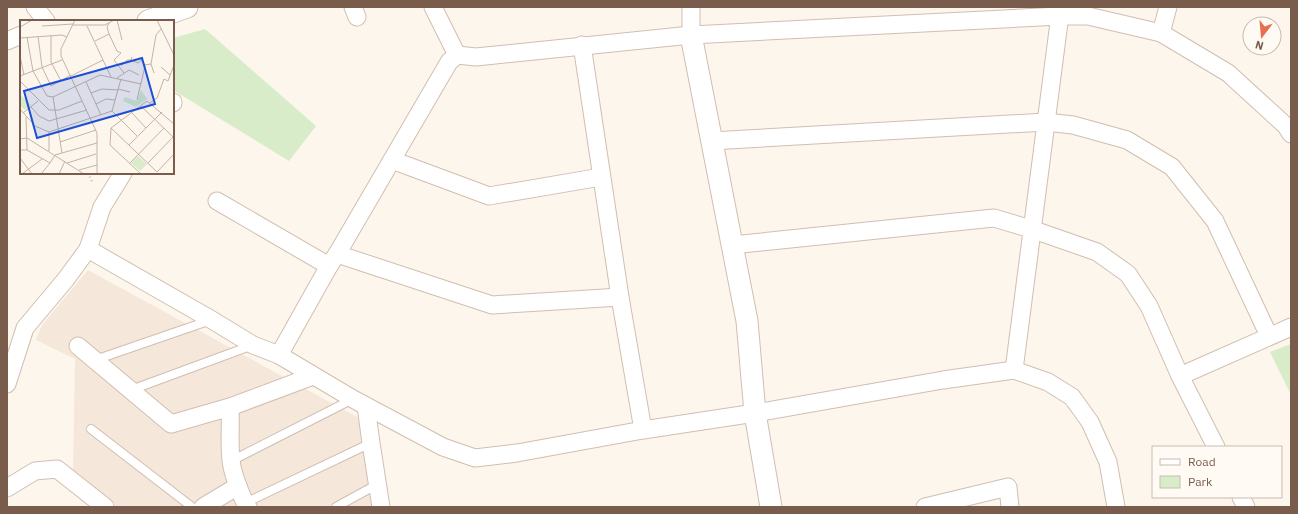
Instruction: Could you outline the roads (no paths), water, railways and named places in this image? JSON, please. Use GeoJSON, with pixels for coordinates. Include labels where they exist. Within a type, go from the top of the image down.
{"type":"FeatureCollection","features":[{"type":"Feature","properties":{"kind":"street"},"geometry":{"type":"LineString","coordinates":[[35,7],[45,20]]}},
{"type":"Feature","properties":{"kind":"street"},"geometry":{"type":"LineString","coordinates":[[136,7],[143,20]]}},
{"type":"Feature","properties":{"kind":"street"},"geometry":{"type":"LineString","coordinates":[[151,20],[187,7]]}},
{"type":"Feature","properties":{"kind":"street"},"geometry":{"type":"LineString","coordinates":[[433,7],[457,55]]}},
{"type":"Feature","properties":{"kind":"street"},"geometry":{"type":"LineString","coordinates":[[691,7],[691,35],[746,322],[755,413],[771,507]]}},
{"type":"Feature","properties":{"kind":"street"},"geometry":{"type":"LineString","coordinates":[[1161,33],[1168,7]]}},
{"type":"Feature","properties":{"kind":"street"},"geometry":{"type":"LineString","coordinates":[[1014,370],[1060,11]]}},
{"type":"Feature","properties":{"kind":"street"},"geometry":{"type":"LineString","coordinates":[[279,355],[449,62],[457,55],[476,57],[691,35],[1060,11],[1161,33],[1228,74],[1286,126],[1291,134]]}},
{"type":"Feature","properties":{"kind":"street"},"geometry":{"type":"LineString","coordinates":[[7,41],[20,35]]}},
{"type":"Feature","properties":{"kind":"street"},"geometry":{"type":"LineString","coordinates":[[582,46],[620,297],[643,430]]}},
{"type":"Feature","properties":{"kind":"street"},"geometry":{"type":"LineString","coordinates":[[711,141],[1046,122],[1073,125],[1127,140],[1172,167],[1215,221],[1269,336]]}},
{"type":"Feature","properties":{"kind":"street"},"geometry":{"type":"LineString","coordinates":[[392,160],[489,196],[601,177]]}},
{"type":"Feature","properties":{"kind":"street"},"geometry":{"type":"LineString","coordinates":[[7,384],[25,328],[66,279],[88,249],[102,206],[122,174]]}},
{"type":"Feature","properties":{"kind":"street"},"geometry":{"type":"LineString","coordinates":[[217,201],[333,260],[492,305],[620,297]]}},
{"type":"Feature","properties":{"kind":"street"},"geometry":{"type":"LineString","coordinates":[[732,245],[994,218],[1097,252],[1128,274],[1149,306],[1180,376],[1215,446]]}},
{"type":"Feature","properties":{"kind":"street"},"geometry":{"type":"LineString","coordinates":[[88,249],[253,345],[279,355],[359,402],[443,447],[475,458],[517,453],[643,430],[755,413],[943,380],[1014,370],[1048,382],[1072,397],[1090,422],[1108,462],[1116,507]]}},
{"type":"Feature","properties":{"kind":"street"},"geometry":{"type":"LineString","coordinates":[[1180,376],[1291,327]]}},
{"type":"Feature","properties":{"kind":"street"},"geometry":{"type":"LineString","coordinates":[[78,346],[171,424],[230,407],[313,376]]}},
{"type":"Feature","properties":{"kind":"street"},"geometry":{"type":"LineString","coordinates":[[359,402],[371,443],[381,507]]}},
{"type":"Feature","properties":{"kind":"street"},"geometry":{"type":"LineString","coordinates":[[230,407],[231,461],[238,486],[247,505]]}},
{"type":"Feature","properties":{"kind":"street"},"geometry":{"type":"LineString","coordinates":[[7,488],[35,471],[57,470],[105,507]]}},
{"type":"Feature","properties":{"kind":"street"},"geometry":{"type":"LineString","coordinates":[[203,507],[238,486]]}},
{"type":"Feature","properties":{"kind":"street"},"geometry":{"type":"LineString","coordinates":[[925,507],[1008,487],[1010,507]]}},
{"type":"Feature","properties":{"kind":"street"},"geometry":{"type":"LineString","coordinates":[[1242,498],[1246,507]]}},
{"type":"Feature","properties":{"kind":"lane"},"geometry":{"type":"LineString","coordinates":[[95,360],[212,320]]}},
{"type":"Feature","properties":{"kind":"lane"},"geometry":{"type":"LineString","coordinates":[[130,391],[253,345]]}},
{"type":"Feature","properties":{"kind":"lane"},"geometry":{"type":"LineString","coordinates":[[231,461],[359,402]]}},
{"type":"Feature","properties":{"kind":"lane"},"geometry":{"type":"LineString","coordinates":[[91,429],[192,507]]}},
{"type":"Feature","properties":{"kind":"lane"},"geometry":{"type":"LineString","coordinates":[[247,505],[371,443]]}},
{"type":"Feature","properties":{"kind":"lane"},"geometry":{"type":"LineString","coordinates":[[336,507],[378,484]]}}]}
